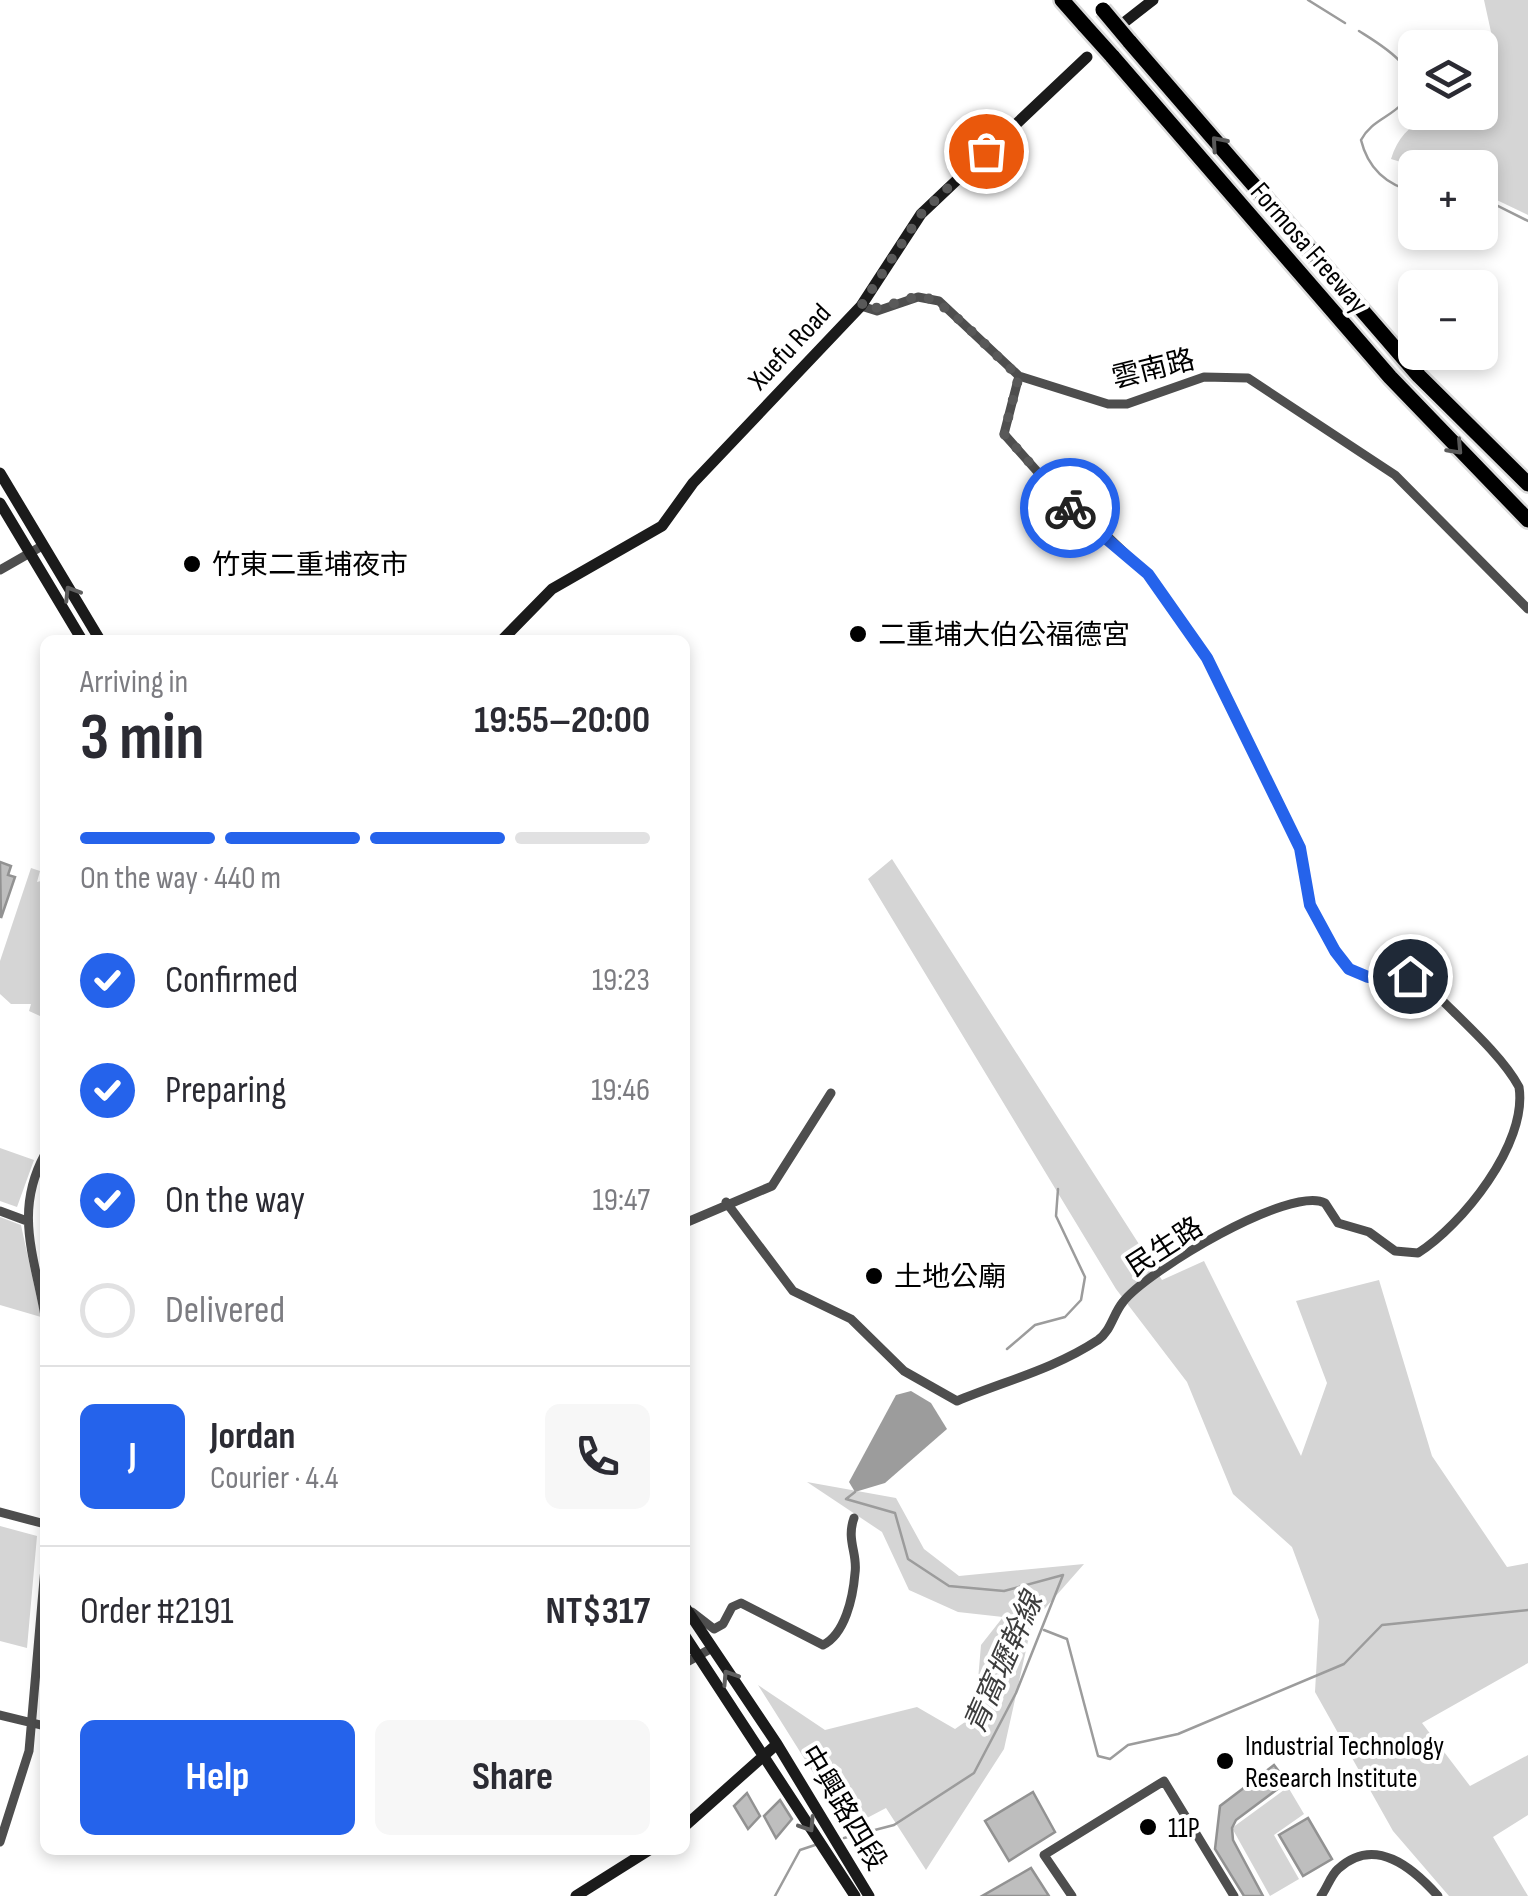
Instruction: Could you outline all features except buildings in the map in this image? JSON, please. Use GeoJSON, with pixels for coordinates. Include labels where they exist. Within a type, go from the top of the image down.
{"type":"FeatureCollection","features":[{"type":"Feature","properties":{"kind":"highway","name":"Formosa Freeway"},"geometry":{"type":"LineString","coordinates":[[1062,0],[1390,376],[1528,520]]}},
{"type":"Feature","properties":{"kind":"highway","name":"Formosa Freeway"},"geometry":{"type":"LineString","coordinates":[[1098,5],[1419,376],[1528,484]]}},
{"type":"Feature","properties":{"kind":"street"},"geometry":{"type":"LineString","coordinates":[[1126,21],[1153,0]]}},
{"type":"Feature","properties":{"kind":"street","name":"Xuefu Road"},"geometry":{"type":"LineString","coordinates":[[507,635],[552,590],[662,526],[693,483],[861,306],[921,214],[1087,57]]}},
{"type":"Feature","properties":{"kind":"street","name":"雲南路"},"geometry":{"type":"LineString","coordinates":[[861,306],[877,311],[918,297],[939,301],[1019,376],[1108,404],[1127,404],[1204,377],[1248,378],[1395,475],[1528,608]]}},
{"type":"Feature","properties":{"kind":"street","name":"民生路"},"geometry":{"type":"LineString","coordinates":[[726,1202],[793,1291],[851,1319],[904,1371],[957,1401],[1030,1377],[1099,1339],[1124,1301],[1170,1264],[1270,1211],[1306,1199],[1325,1203],[1338,1223],[1370,1232],[1407,1255],[1431,1245],[1489,1188],[1516,1154],[1522,1134],[1520,1088],[1426,984],[1410,976],[1368,977],[1349,969],[1310,905],[1300,848],[1207,658],[1148,574],[1102,532],[1082,522],[1004,434],[1019,376]]}},
{"type":"Feature","properties":{"kind":"street"},"geometry":{"type":"LineString","coordinates":[[0,474],[97,635]]}},
{"type":"Feature","properties":{"kind":"street"},"geometry":{"type":"LineString","coordinates":[[0,504],[79,635]]}},
{"type":"Feature","properties":{"kind":"street"},"geometry":{"type":"LineString","coordinates":[[0,570],[42,546]]}},
{"type":"Feature","properties":{"kind":"street"},"geometry":{"type":"LineString","coordinates":[[690,1220],[726,1202],[772,1186],[831,1092]]}},
{"type":"Feature","properties":{"kind":"street"},"geometry":{"type":"LineString","coordinates":[[40,1166],[27,1197],[27,1221],[40,1259]]}},
{"type":"Feature","properties":{"kind":"street"},"geometry":{"type":"LineString","coordinates":[[0,1211],[27,1221]]}},
{"type":"Feature","properties":{"kind":"street"},"geometry":{"type":"LineString","coordinates":[[0,1512],[40,1523]]}},
{"type":"Feature","properties":{"kind":"street"},"geometry":{"type":"LineString","coordinates":[[690,1613],[714,1629],[724,1624],[732,1606],[741,1604],[809,1641],[822,1645],[834,1639],[842,1626],[857,1568],[848,1534],[854,1518]]}},
{"type":"Feature","properties":{"kind":"street","name":"中興路四段"},"geometry":{"type":"LineString","coordinates":[[690,1616],[777,1744],[869,1896]]}},
{"type":"Feature","properties":{"kind":"street"},"geometry":{"type":"LineString","coordinates":[[0,1842],[29,1751],[40,1628]]}},
{"type":"Feature","properties":{"kind":"street","name":"中興路四段"},"geometry":{"type":"LineString","coordinates":[[690,1643],[855,1896]]}},
{"type":"Feature","properties":{"kind":"street"},"geometry":{"type":"LineString","coordinates":[[690,1660],[712,1648]]}},
{"type":"Feature","properties":{"kind":"street"},"geometry":{"type":"LineString","coordinates":[[0,1715],[40,1726]]}},
{"type":"Feature","properties":{"kind":"street"},"geometry":{"type":"LineString","coordinates":[[690,1821],[777,1744]]}},
{"type":"Feature","properties":{"kind":"street"},"geometry":{"type":"LineString","coordinates":[[1072,1896],[1044,1855],[1164,1781],[1234,1896]]}},
{"type":"Feature","properties":{"kind":"street"},"geometry":{"type":"LineString","coordinates":[[1321,1896],[1337,1870],[1368,1854],[1407,1863],[1438,1896]]}},
{"type":"Feature","properties":{"kind":"street"},"geometry":{"type":"LineString","coordinates":[[582,1894],[641,1855]]}},
{"type":"Feature","properties":{"kind":"shaded area"},"geometry":{"type":"Polygon","coordinates":[[[1484,0],[1528,0],[1528,215],[1498,201],[1498,150],[1398,150],[1398,161],[1391,159],[1409,130],[1498,130],[1498,30],[1491,30],[1484,0]]]}},
{"type":"Feature","properties":{"kind":"shaded area"},"geometry":{"type":"Polygon","coordinates":[[[892,859],[1162,1280],[1204,1261],[1301,1456],[1327,1383],[1296,1301],[1379,1280],[1432,1456],[1507,1567],[1528,1563],[1528,1663],[1422,1723],[1470,1786],[1528,1755],[1528,1815],[1493,1837],[1528,1896],[1449,1896],[1393,1831],[1315,1692],[1319,1620],[1292,1547],[1233,1494],[1187,1382],[1116,1289],[868,879],[892,859]]]}},
{"type":"Feature","properties":{"kind":"shaded area"},"geometry":{"type":"Polygon","coordinates":[[[31,868],[40,871],[40,1016],[29,1011],[31,1004],[11,1004],[0,994],[0,961],[31,868]]]}},
{"type":"Feature","properties":{"kind":"shaded area"},"geometry":{"type":"Polygon","coordinates":[[[0,1148],[34,1160],[17,1207],[0,1201],[0,1148]]]}},
{"type":"Feature","properties":{"kind":"shaded area"},"geometry":{"type":"Polygon","coordinates":[[[0,1217],[21,1225],[40,1317],[0,1305],[0,1217]]]}},
{"type":"Feature","properties":{"kind":"shaded area"},"geometry":{"type":"Polygon","coordinates":[[[911,1391],[931,1403],[947,1429],[885,1483],[855,1492],[849,1482],[896,1395],[911,1391]]]}},
{"type":"Feature","properties":{"kind":"shaded area"},"geometry":{"type":"Polygon","coordinates":[[[807,1482],[896,1498],[924,1549],[959,1576],[1084,1564],[1032,1623],[1004,1749],[926,1870],[886,1808],[848,1828],[758,1685],[825,1730],[917,1707],[955,1729],[975,1715],[981,1645],[1003,1617],[958,1612],[909,1590],[882,1532],[807,1482]]]}},
{"type":"Feature","properties":{"kind":"shaded area"},"geometry":{"type":"Polygon","coordinates":[[[0,1526],[37,1536],[27,1648],[0,1641],[0,1526]]]}},
{"type":"Feature","properties":{"kind":"shaded area"},"geometry":{"type":"Polygon","coordinates":[[[1288,1787],[1304,1814],[1274,1835],[1299,1879],[1270,1896],[1232,1828],[1288,1787]]]}},
{"type":"Feature","properties":{"kind":"waterway"},"geometry":{"type":"LineString","coordinates":[[1308,0],[1345,23]]}},
{"type":"Feature","properties":{"kind":"waterway"},"geometry":{"type":"LineString","coordinates":[[1359,31],[1399,61],[1411,81],[1403,103],[1361,140],[1368,159],[1380,174],[1398,186]]}},
{"type":"Feature","properties":{"kind":"waterway"},"geometry":{"type":"LineString","coordinates":[[1498,206],[1528,221]]}},
{"type":"Feature","properties":{"kind":"waterway"},"geometry":{"type":"LineString","coordinates":[[1007,1349],[1035,1325],[1065,1317],[1081,1300],[1085,1277],[1056,1216],[1058,1189]]}},
{"type":"Feature","properties":{"kind":"waterway","name":"青窩壢幹線"},"geometry":{"type":"LineString","coordinates":[[844,1838],[894,1825],[974,1773],[1016,1693],[1063,1575],[1004,1591],[949,1586],[908,1559],[895,1513],[846,1499],[855,1492]]}},
{"type":"Feature","properties":{"kind":"waterway"},"geometry":{"type":"LineString","coordinates":[[1044,1630],[1067,1639],[1098,1756],[1110,1759],[1128,1745],[1178,1734],[1344,1664],[1382,1625],[1528,1610]]}},
{"type":"Feature","properties":{"kind":"waterway","name":"青窩壢幹線"},"geometry":{"type":"LineString","coordinates":[[775,1896],[800,1850],[815,1845]]}},
{"type":"Feature","properties":{"kind":"way so far"},"geometry":{"type":"LineString","coordinates":[[986,151],[921,214],[861,306],[877,311],[918,297],[939,301],[995,358],[1019,376],[1005,418],[1004,434],[1070,508]]}},
{"type":"Feature","properties":{"kind":"place","name":"竹東二重埔夜市"},"geometry":{"type":"Point","coordinates":[192,564]}},
{"type":"Feature","properties":{"kind":"place","name":"二重埔大伯公福德宮"},"geometry":{"type":"Point","coordinates":[858,634]}},
{"type":"Feature","properties":{"kind":"place","name":"土地公廟"},"geometry":{"type":"Point","coordinates":[874,1276]}},
{"type":"Feature","properties":{"kind":"place","name":"Industrial Technology Research Institute"},"geometry":{"type":"Point","coordinates":[1225,1761]}},
{"type":"Feature","properties":{"kind":"place","name":"11P"},"geometry":{"type":"Point","coordinates":[1148,1827]}},
{"type":"Feature","properties":{"kind":"route"},"geometry":{"type":"LineString","coordinates":[[1070,508],[1148,574],[1207,658],[1300,848],[1310,905],[1335,951],[1349,969],[1368,977],[1410,976]]}}]}
